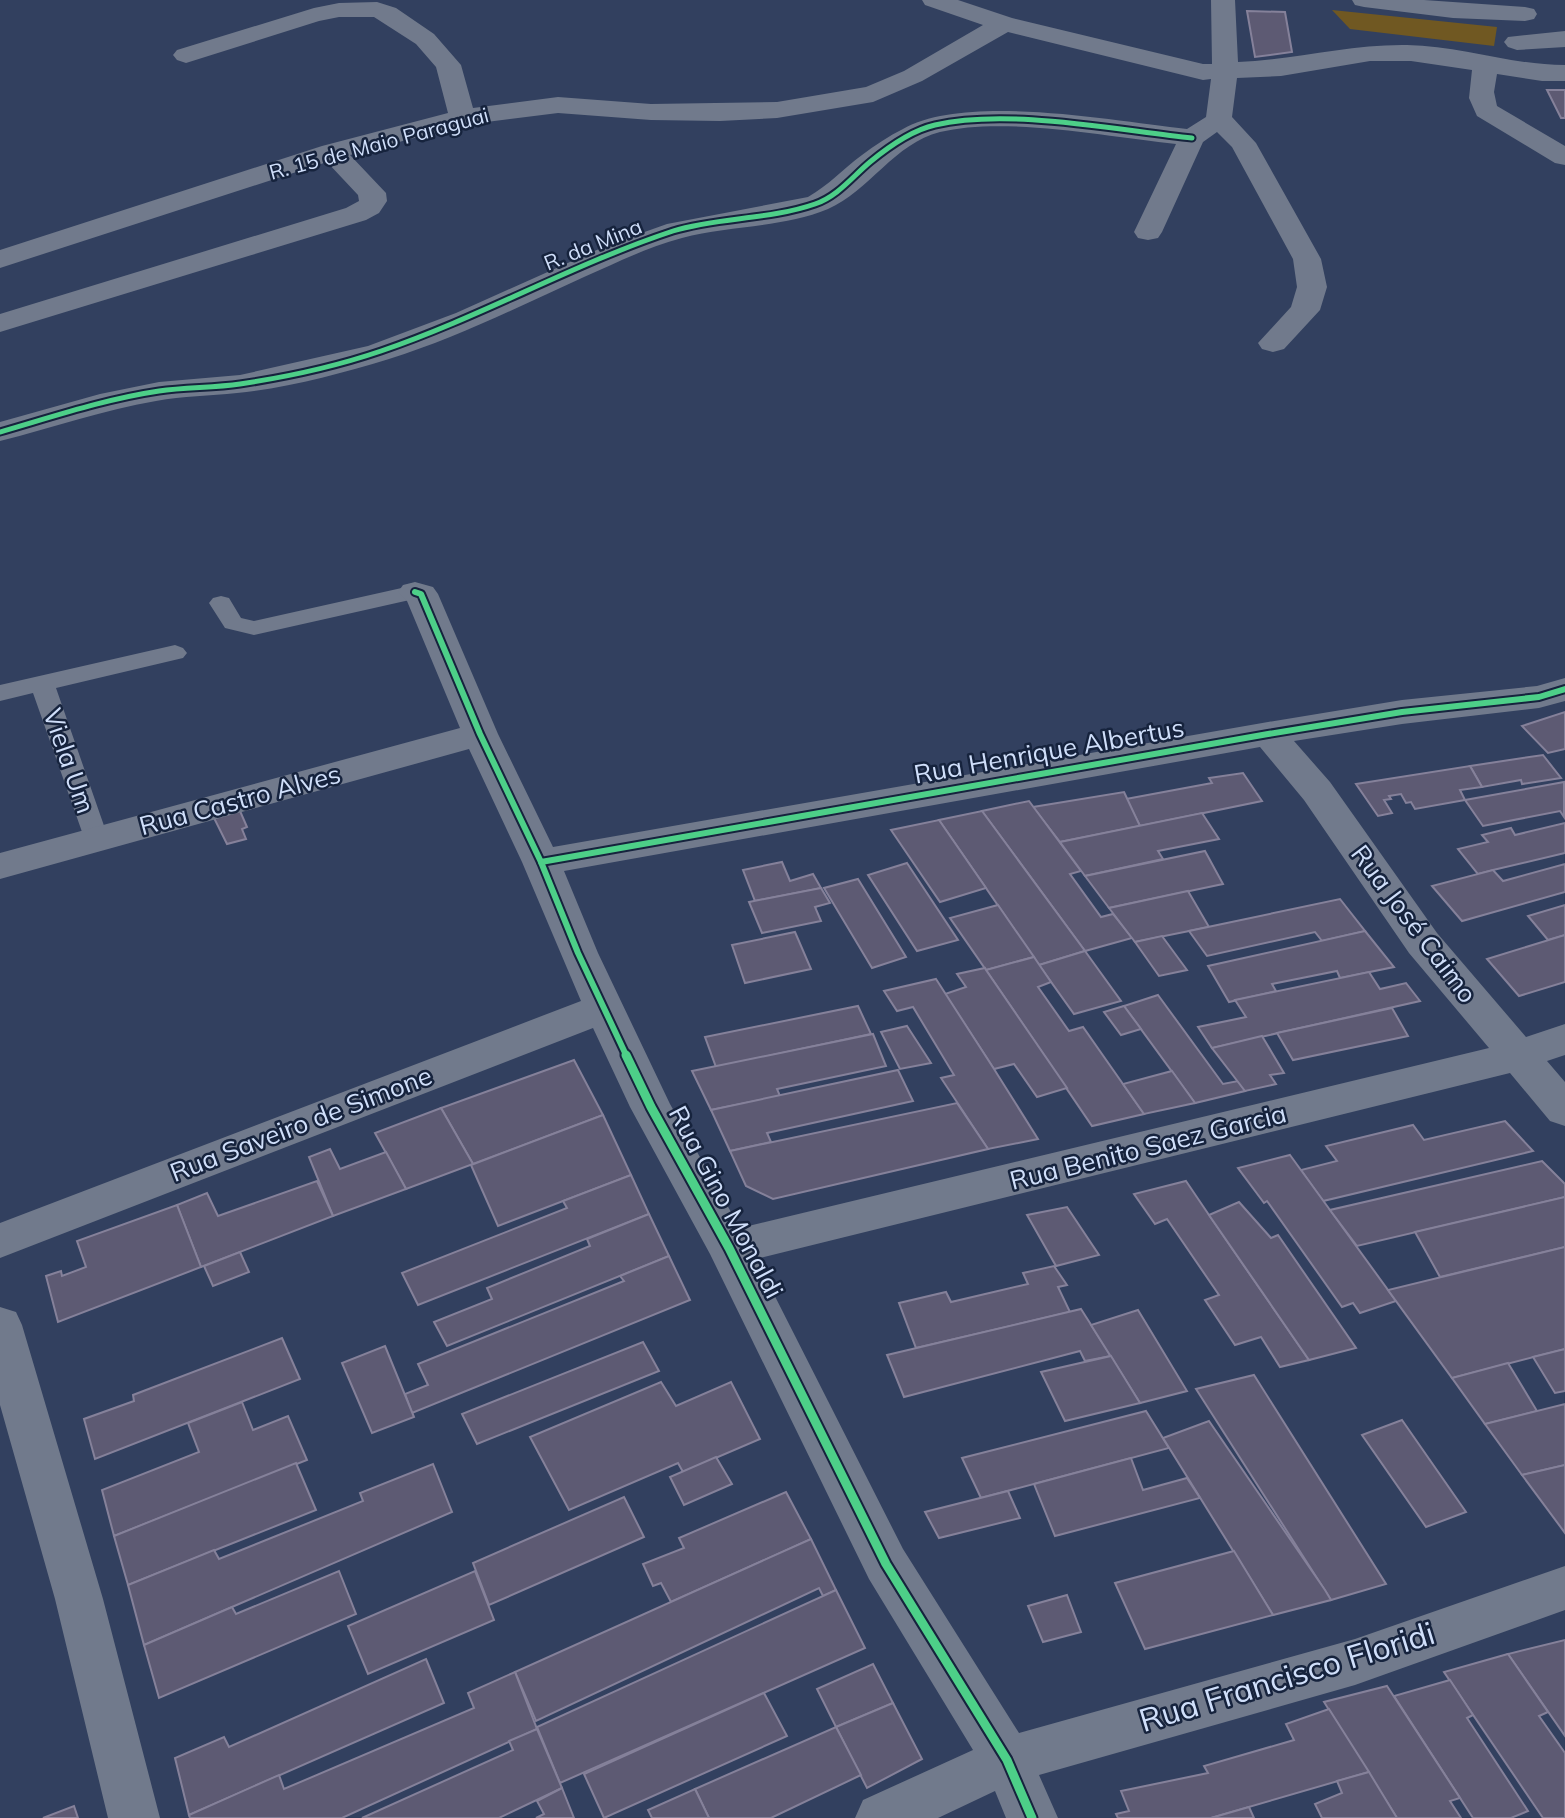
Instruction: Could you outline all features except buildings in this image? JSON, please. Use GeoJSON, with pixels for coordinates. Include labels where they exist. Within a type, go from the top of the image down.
{"type":"FeatureCollection","features":[{"type":"Feature","properties":{"kind":"street"},"geometry":{"type":"LineString","coordinates":[[934,0],[1004,24],[1203,72],[1281,68],[1370,53],[1411,53],[1542,73],[1565,73]]}},
{"type":"Feature","properties":{"kind":"street"},"geometry":{"type":"LineString","coordinates":[[1149,232],[1192,138],[1219,118],[1225,72],[1223,0]]}},
{"type":"Feature","properties":{"kind":"street"},"geometry":{"type":"LineString","coordinates":[[1364,0],[1453,11],[1526,7],[1517,42]]}},
{"type":"Feature","properties":{"kind":"street"},"geometry":{"type":"LineString","coordinates":[[186,55],[314,15],[339,10],[377,9],[425,39],[448,65],[462,117]]}},
{"type":"Feature","properties":{"kind":"street","name":"R. 15 de Maio Paraguai"},"geometry":{"type":"LineString","coordinates":[[0,259],[332,152],[462,117],[558,104],[650,112],[720,113],[777,110],[873,94],[913,76],[1004,24]]}},
{"type":"Feature","properties":{"kind":"street"},"geometry":{"type":"LineString","coordinates":[[1565,39],[1517,42],[1488,63],[1480,89],[1480,100],[1486,110],[1565,157]]}},
{"type":"Feature","properties":{"kind":"street"},"geometry":{"type":"LineString","coordinates":[[1219,118],[1243,144],[1307,259],[1312,287],[1305,310],[1273,342]]}},
{"type":"Feature","properties":{"kind":"street","name":"R. da Mina"},"geometry":{"type":"LineString","coordinates":[[0,432],[100,403],[159,391],[240,383],[297,373],[379,352],[466,319],[677,230],[794,210],[818,203],[838,192],[881,155],[912,134],[933,125],[973,120],[1019,119],[1192,138]]}},
{"type":"Feature","properties":{"kind":"street"},"geometry":{"type":"LineString","coordinates":[[0,323],[356,214],[369,207],[373,201],[372,193],[332,152]]}},
{"type":"Feature","properties":{"kind":"street","name":"Rua Gino Monaldi"},"geometry":{"type":"LineString","coordinates":[[415,592],[421,594],[480,734],[541,862],[603,1008],[651,1107],[729,1248],[886,1564],[1007,1760],[1032,1818]]}},
{"type":"Feature","properties":{"kind":"street","name":"Rua Henrique Albertus"},"geometry":{"type":"LineString","coordinates":[[541,862],[1268,734],[1402,712],[1539,697],[1565,689]]}},
{"type":"Feature","properties":{"kind":"street","name":"Rua Castro Alves"},"geometry":{"type":"LineString","coordinates":[[0,866],[480,734]]}},
{"type":"Feature","properties":{"kind":"street","name":"Rua José Caimo"},"geometry":{"type":"LineString","coordinates":[[1268,734],[1317,791],[1423,943],[1565,1110]]}},
{"type":"Feature","properties":{"kind":"street","name":"Rua Saveiro de Simone"},"geometry":{"type":"LineString","coordinates":[[0,1241],[603,1008]]}},
{"type":"Feature","properties":{"kind":"street","name":"Rua Benito Saez Garcia"},"geometry":{"type":"LineString","coordinates":[[729,1248],[1518,1056],[1565,1039]]}},
{"type":"Feature","properties":{"kind":"street"},"geometry":{"type":"LineString","coordinates":[[0,1325],[79,1599],[134,1818]]}},
{"type":"Feature","properties":{"kind":"street","name":"Rua Francisco Floridi"},"geometry":{"type":"LineString","coordinates":[[881,1818],[1007,1760],[1354,1662],[1565,1588]]}},
{"type":"Feature","properties":{"kind":"lane"},"geometry":{"type":"LineString","coordinates":[[222,603],[233,623],[254,628],[415,592]]}},
{"type":"Feature","properties":{"kind":"lane","name":"Viela Um"},"geometry":{"type":"LineString","coordinates":[[0,693],[175,653]]}},
{"type":"Feature","properties":{"kind":"lane","name":"Viela Um"},"geometry":{"type":"LineString","coordinates":[[42,683],[96,840]]}},
{"type":"Feature","properties":{"kind":"shaded area"},"geometry":{"type":"Polygon","coordinates":[[[1332,10],[1497,27],[1494,46],[1350,29],[1332,10]]]}},
{"type":"Feature","properties":{"kind":"cycle path"},"geometry":{"type":"LineString","coordinates":[[0,432],[100,403],[159,391],[240,384],[379,352],[466,319],[618,251],[677,230],[794,210],[818,203],[838,192],[871,161],[913,134],[933,125],[973,120],[1019,119],[1192,138]]}},
{"type":"Feature","properties":{"kind":"cycle path"},"geometry":{"type":"LineString","coordinates":[[415,592],[421,594],[480,734],[541,862],[578,953],[651,1107],[729,1248],[886,1564],[1007,1760],[1032,1818]]}},
{"type":"Feature","properties":{"kind":"cycle path"},"geometry":{"type":"LineString","coordinates":[[541,862],[1268,734],[1402,712],[1539,697],[1565,689]]}}]}
